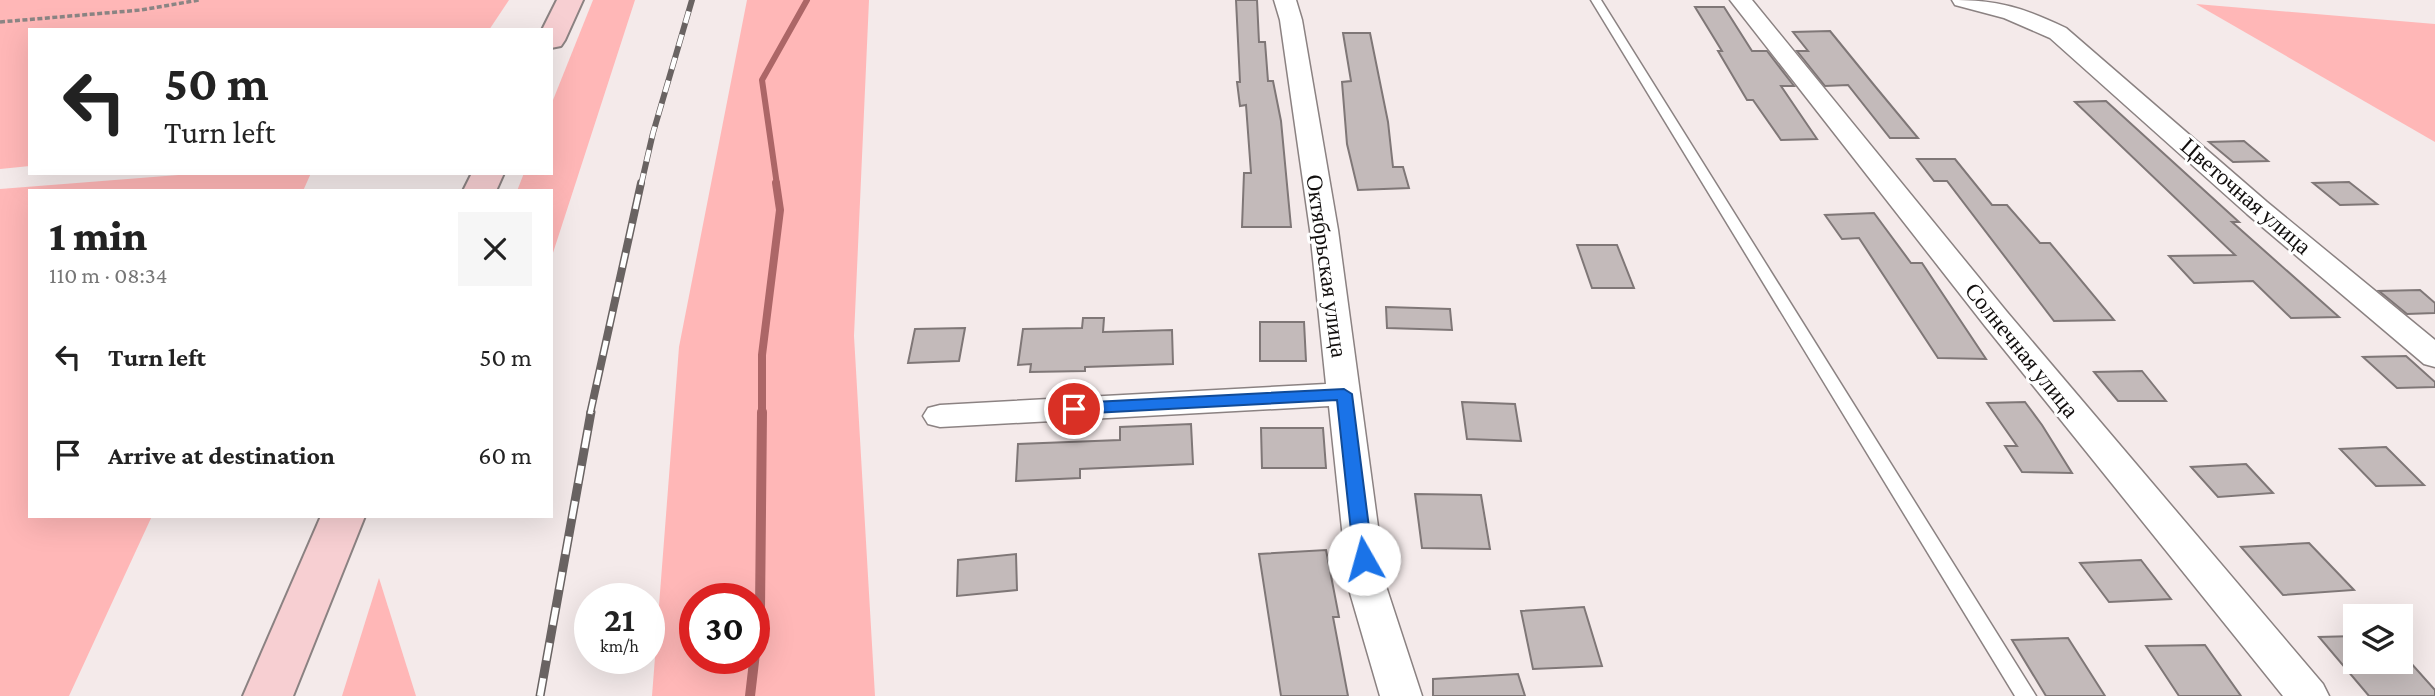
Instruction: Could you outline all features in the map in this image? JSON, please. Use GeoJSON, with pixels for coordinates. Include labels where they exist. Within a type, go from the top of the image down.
{"type":"FeatureCollection","features":[{"type":"Feature","properties":{"kind":"street"},"geometry":{"type":"LineString","coordinates":[[553,36],[570,0]]}},
{"type":"Feature","properties":{"kind":"street","name":"Октябрьская улица"},"geometry":{"type":"LineString","coordinates":[[1286,0],[1324,230],[1367,586],[1401,696]]}},
{"type":"Feature","properties":{"kind":"street","name":"Солнечная улица"},"geometry":{"type":"LineString","coordinates":[[1741,0],[1996,319],[2308,696]]}},
{"type":"Feature","properties":{"kind":"street","name":"Цветочная улица"},"geometry":{"type":"LineString","coordinates":[[1963,0],[2022,16],[2058,33],[2257,208],[2435,357]]}},
{"type":"Feature","properties":{"kind":"street"},"geometry":{"type":"LineString","coordinates":[[940,416],[1344,394]]}},
{"type":"Feature","properties":{"kind":"street"},"geometry":{"type":"LineString","coordinates":[[268,696],[342,518]]}},
{"type":"Feature","properties":{"kind":"lane"},"geometry":{"type":"LineString","coordinates":[[1597,0],[2026,696]]}},
{"type":"Feature","properties":{"kind":"path"},"geometry":{"type":"LineString","coordinates":[[0,22],[141,10],[199,0]]}},
{"type":"Feature","properties":{"kind":"shaded area"},"geometry":{"type":"Polygon","coordinates":[[[0,0],[509,0],[490,28],[28,28],[28,166],[0,169],[0,0]]]}},
{"type":"Feature","properties":{"kind":"shaded area"},"geometry":{"type":"Polygon","coordinates":[[[593,0],[635,0],[553,253],[553,189],[518,189],[523,175],[553,175],[553,100],[593,0]]]}},
{"type":"Feature","properties":{"kind":"shaded area"},"geometry":{"type":"Polygon","coordinates":[[[747,0],[869,0],[854,336],[875,696],[652,696],[654,674],[665,674],[665,583],[661,583],[679,347],[747,0]]]}},
{"type":"Feature","properties":{"kind":"shaded area"},"geometry":{"type":"Polygon","coordinates":[[[2196,4],[2435,24],[2435,142],[2196,4]]]}},
{"type":"Feature","properties":{"kind":"shaded area"},"geometry":{"type":"Polygon","coordinates":[[[178,175],[310,175],[304,189],[28,189],[28,518],[151,518],[69,696],[0,696],[0,189],[178,175]]]}},
{"type":"Feature","properties":{"kind":"shaded area"},"geometry":{"type":"Polygon","coordinates":[[[379,578],[416,696],[342,696],[379,578]]]}},
{"type":"Feature","properties":{"kind":"building"},"geometry":{"type":"Polygon","coordinates":[[[1236,0],[1257,0],[1259,42],[1265,42],[1268,81],[1273,81],[1281,121],[1291,227],[1242,227],[1244,173],[1251,173],[1246,105],[1240,106],[1237,82],[1240,82],[1236,0]]]}},
{"type":"Feature","properties":{"kind":"building"},"geometry":{"type":"Polygon","coordinates":[[[1695,7],[1724,7],[1752,51],[1767,51],[1794,86],[1781,86],[1817,139],[1781,140],[1753,100],[1747,100],[1695,7]]]}},
{"type":"Feature","properties":{"kind":"building"},"geometry":{"type":"Polygon","coordinates":[[[1830,31],[1918,138],[1890,138],[1848,85],[1825,86],[1797,51],[1808,51],[1793,32],[1830,31]]]}},
{"type":"Feature","properties":{"kind":"building"},"geometry":{"type":"Polygon","coordinates":[[[1343,33],[1370,33],[1388,122],[1393,167],[1403,167],[1409,188],[1358,190],[1347,144],[1342,82],[1351,81],[1343,33]]]}},
{"type":"Feature","properties":{"kind":"building"},"geometry":{"type":"Polygon","coordinates":[[[2106,101],[2239,222],[2232,222],[2339,317],[2291,318],[2253,281],[2194,283],[2169,256],[2235,255],[2075,102],[2106,101]]]}},
{"type":"Feature","properties":{"kind":"building"},"geometry":{"type":"Polygon","coordinates":[[[2244,141],[2268,161],[2233,162],[2209,142],[2244,141]]]}},
{"type":"Feature","properties":{"kind":"building"},"geometry":{"type":"Polygon","coordinates":[[[1917,159],[1955,159],[1992,205],[2007,205],[2040,243],[2050,243],[2114,320],[2054,321],[1947,181],[1934,181],[1917,159]]]}},
{"type":"Feature","properties":{"kind":"building"},"geometry":{"type":"Polygon","coordinates":[[[2349,182],[2377,204],[2340,205],[2313,183],[2349,182]]]}},
{"type":"Feature","properties":{"kind":"building"},"geometry":{"type":"Polygon","coordinates":[[[1874,213],[1911,263],[1922,263],[1986,359],[1938,358],[1859,238],[1842,239],[1825,215],[1874,213]]]}},
{"type":"Feature","properties":{"kind":"building"},"geometry":{"type":"Polygon","coordinates":[[[1577,245],[1617,245],[1634,288],[1592,288],[1577,245]]]}},
{"type":"Feature","properties":{"kind":"building"},"geometry":{"type":"Polygon","coordinates":[[[2420,290],[2435,303],[2435,313],[2407,314],[2379,291],[2420,290]]]}},
{"type":"Feature","properties":{"kind":"building"},"geometry":{"type":"Polygon","coordinates":[[[1386,307],[1450,309],[1452,330],[1387,328],[1386,307]]]}},
{"type":"Feature","properties":{"kind":"building"},"geometry":{"type":"Polygon","coordinates":[[[1083,318],[1104,318],[1103,332],[1172,330],[1173,364],[1030,372],[1031,364],[1018,365],[1023,329],[1082,328],[1083,318]]]}},
{"type":"Feature","properties":{"kind":"building"},"geometry":{"type":"Polygon","coordinates":[[[1260,322],[1304,322],[1306,361],[1260,361],[1260,322]]]}},
{"type":"Feature","properties":{"kind":"building"},"geometry":{"type":"Polygon","coordinates":[[[965,328],[959,361],[908,363],[915,329],[965,328]]]}},
{"type":"Feature","properties":{"kind":"building"},"geometry":{"type":"Polygon","coordinates":[[[2406,356],[2435,382],[2435,387],[2397,388],[2363,357],[2406,356]]]}},
{"type":"Feature","properties":{"kind":"building"},"geometry":{"type":"Polygon","coordinates":[[[2142,371],[2166,401],[2118,401],[2094,372],[2142,371]]]}},
{"type":"Feature","properties":{"kind":"building"},"geometry":{"type":"Polygon","coordinates":[[[1462,402],[1515,404],[1521,441],[1467,439],[1462,402]]]}},
{"type":"Feature","properties":{"kind":"building"},"geometry":{"type":"Polygon","coordinates":[[[2025,402],[2072,473],[2022,472],[2005,446],[2017,446],[1987,403],[2025,402]]]}},
{"type":"Feature","properties":{"kind":"building"},"geometry":{"type":"Polygon","coordinates":[[[1191,424],[1193,464],[1080,469],[1080,478],[1016,481],[1018,444],[1120,440],[1120,427],[1191,424]]]}},
{"type":"Feature","properties":{"kind":"building"},"geometry":{"type":"Polygon","coordinates":[[[1261,428],[1323,428],[1326,468],[1262,468],[1261,428]]]}},
{"type":"Feature","properties":{"kind":"building"},"geometry":{"type":"Polygon","coordinates":[[[2386,447],[2424,485],[2376,486],[2340,449],[2386,447]]]}},
{"type":"Feature","properties":{"kind":"building"},"geometry":{"type":"Polygon","coordinates":[[[2246,464],[2273,493],[2218,497],[2191,467],[2246,464]]]}},
{"type":"Feature","properties":{"kind":"building"},"geometry":{"type":"Polygon","coordinates":[[[1415,494],[1481,495],[1490,549],[1422,548],[1415,494]]]}},
{"type":"Feature","properties":{"kind":"building"},"geometry":{"type":"Polygon","coordinates":[[[2309,543],[2354,590],[2283,595],[2241,547],[2309,543]]]}},
{"type":"Feature","properties":{"kind":"building"},"geometry":{"type":"Polygon","coordinates":[[[1326,550],[1339,617],[1333,617],[1348,696],[1281,696],[1259,554],[1326,550]]]}},
{"type":"Feature","properties":{"kind":"building"},"geometry":{"type":"Polygon","coordinates":[[[1016,554],[1017,590],[957,596],[958,560],[1016,554]]]}},
{"type":"Feature","properties":{"kind":"building"},"geometry":{"type":"Polygon","coordinates":[[[2141,560],[2171,599],[2109,602],[2080,563],[2141,560]]]}},
{"type":"Feature","properties":{"kind":"building"},"geometry":{"type":"Polygon","coordinates":[[[1584,607],[1602,666],[1533,669],[1521,611],[1584,607]]]}},
{"type":"Feature","properties":{"kind":"building"},"geometry":{"type":"Polygon","coordinates":[[[2343,636],[2343,665],[2319,637],[2343,636]]]}},
{"type":"Feature","properties":{"kind":"building"},"geometry":{"type":"Polygon","coordinates":[[[2068,638],[2105,696],[2046,696],[2012,640],[2068,638]]]}},
{"type":"Feature","properties":{"kind":"building"},"geometry":{"type":"Polygon","coordinates":[[[2205,645],[2241,696],[2179,696],[2146,646],[2205,645]]]}},
{"type":"Feature","properties":{"kind":"building"},"geometry":{"type":"Polygon","coordinates":[[[2413,665],[2435,690],[2435,696],[2369,696],[2350,674],[2413,674],[2413,665]]]}},
{"type":"Feature","properties":{"kind":"building"},"geometry":{"type":"Polygon","coordinates":[[[1518,674],[1525,696],[1433,696],[1433,679],[1518,674]]]}},
{"type":"Feature","properties":{"kind":"waterway"},"geometry":{"type":"LineString","coordinates":[[777,185],[762,80],[807,0]]}},
{"type":"Feature","properties":{"kind":"waterway"},"geometry":{"type":"LineString","coordinates":[[762,412],[762,355],[780,210],[776,183]]}},
{"type":"Feature","properties":{"kind":"waterway"},"geometry":{"type":"LineString","coordinates":[[750,696],[760,610],[762,412]]}},
{"type":"Feature","properties":{"kind":"railway"},"geometry":{"type":"LineString","coordinates":[[641,185],[653,133],[692,0]]}},
{"type":"Feature","properties":{"kind":"railway"},"geometry":{"type":"LineString","coordinates":[[590,414],[641,183]]}},
{"type":"Feature","properties":{"kind":"railway"},"geometry":{"type":"LineString","coordinates":[[540,696],[591,412]]}},
{"type":"Feature","properties":{"kind":"route"},"geometry":{"type":"LineString","coordinates":[[1074,409],[1344,394],[1364,559]]}}]}
